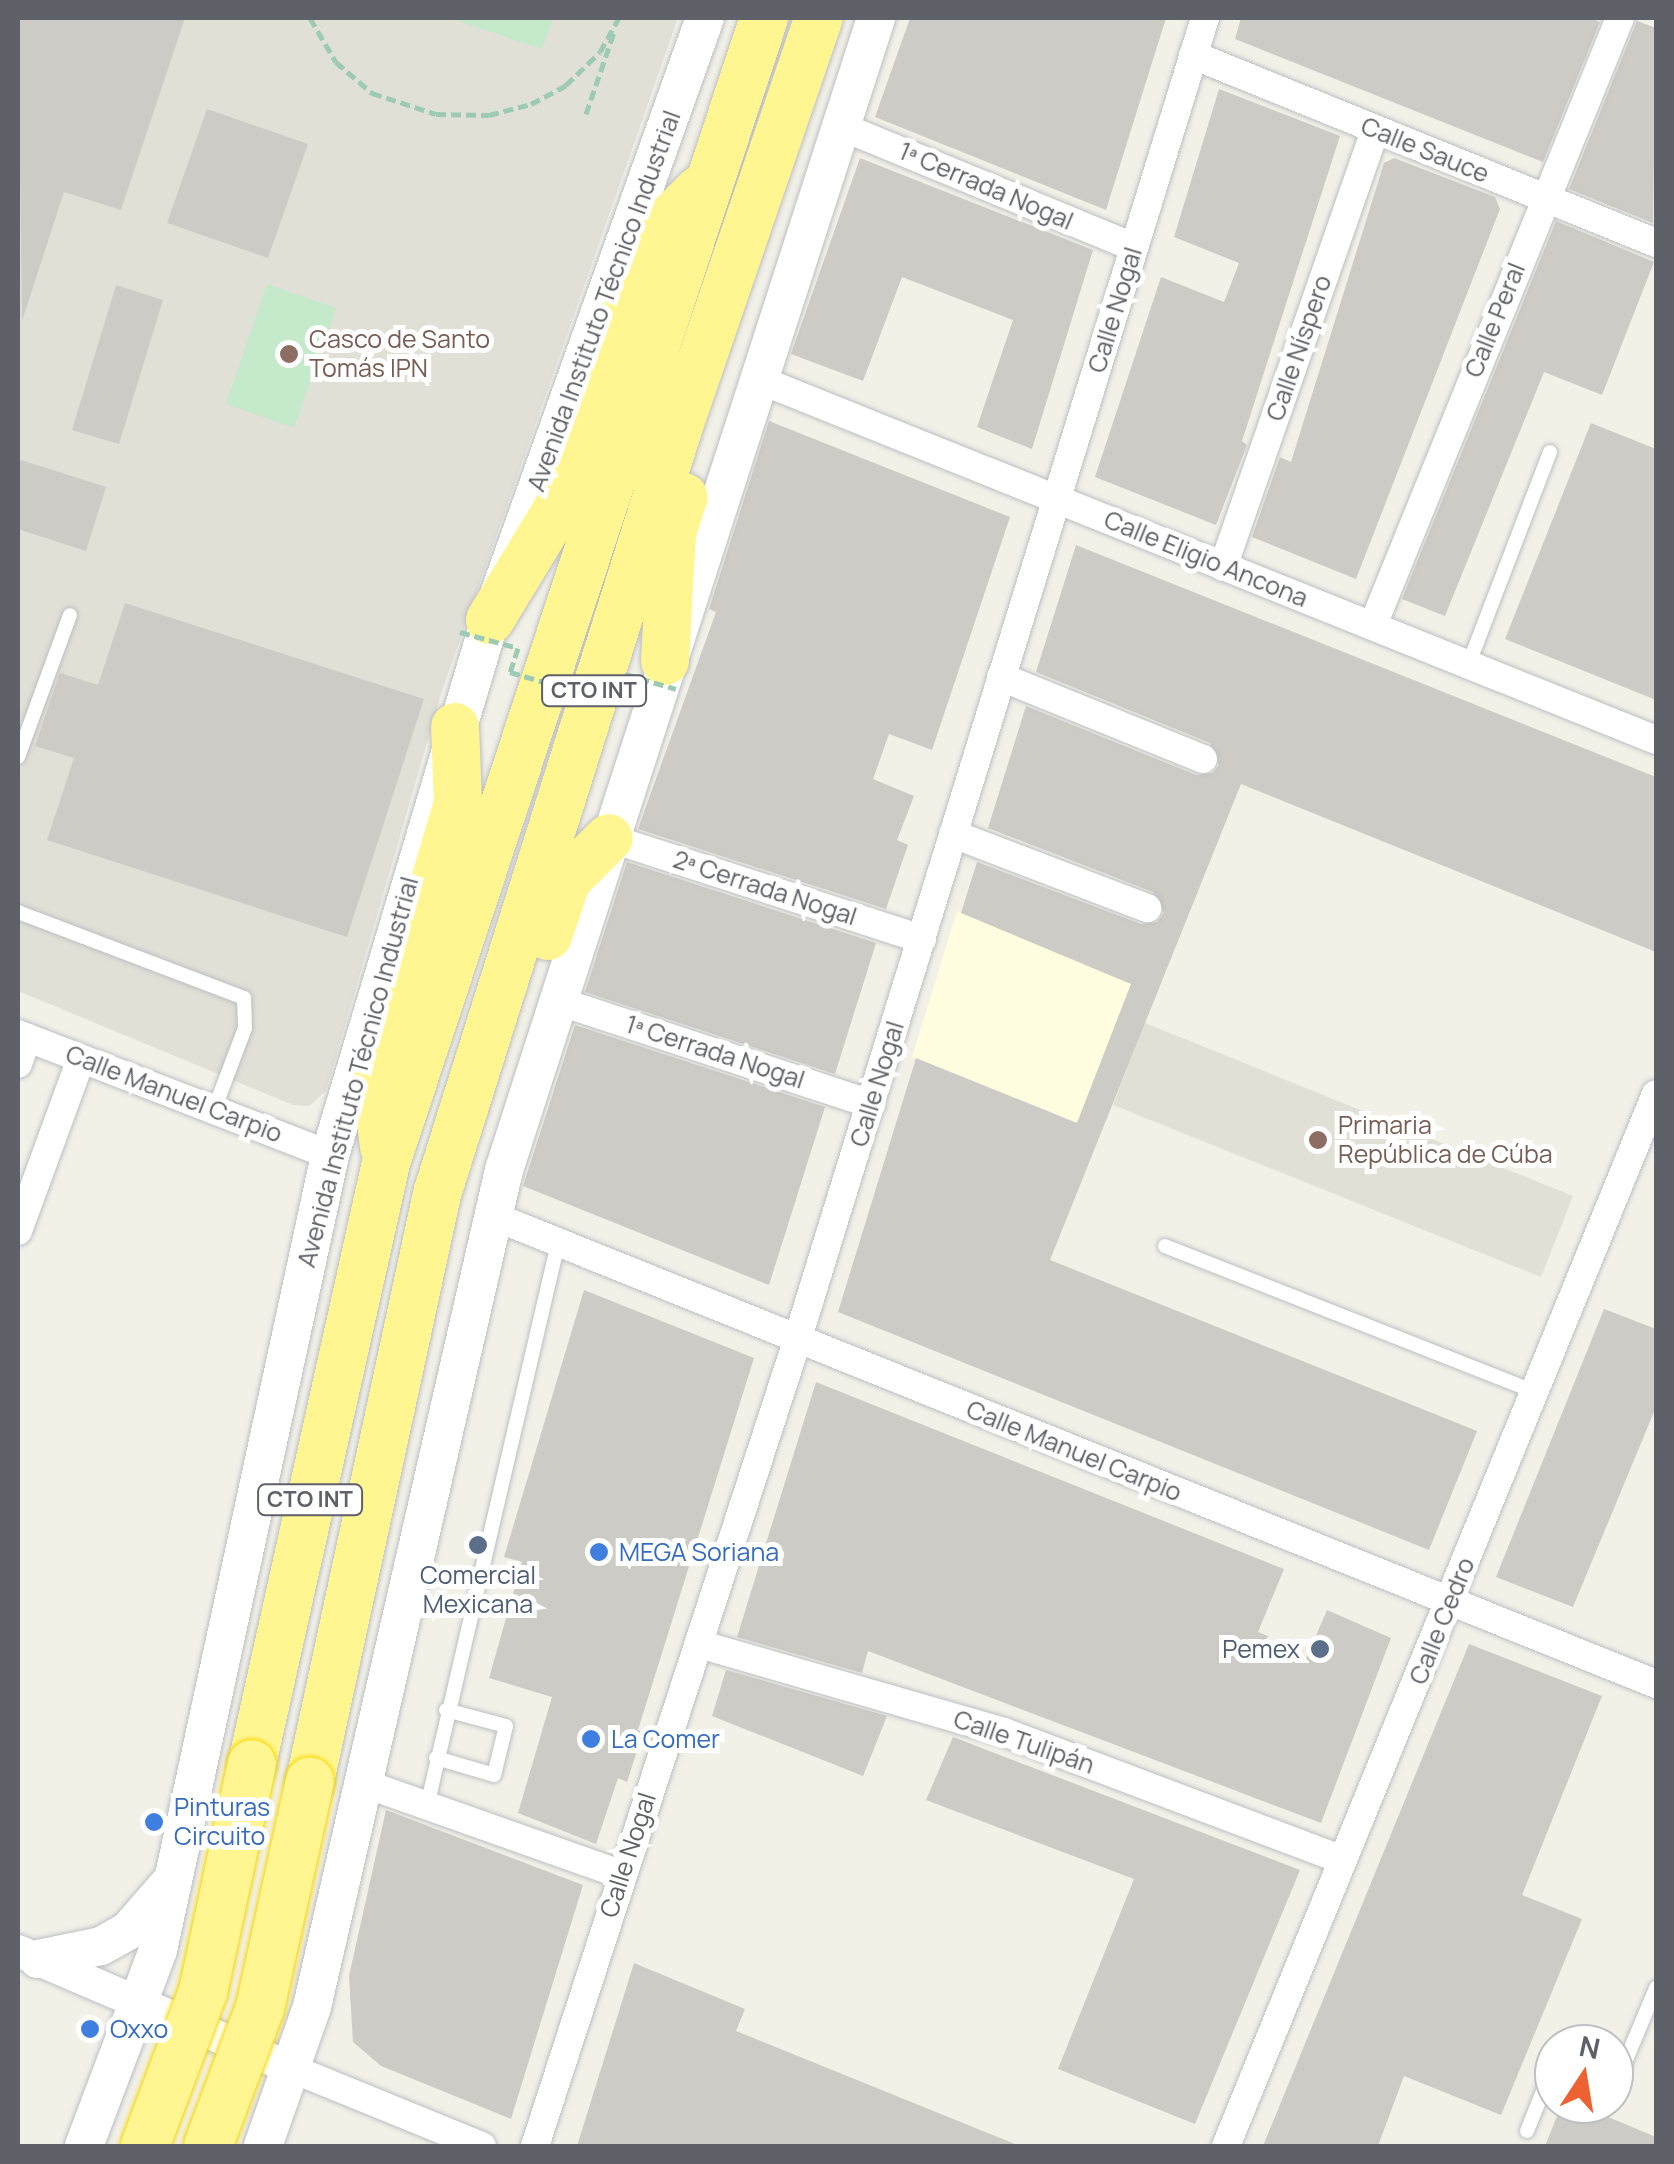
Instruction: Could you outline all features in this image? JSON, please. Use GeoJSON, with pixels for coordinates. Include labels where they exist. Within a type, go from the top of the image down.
{"type":"FeatureCollection","features":[{"type":"Feature","properties":{"kind":"highway","name":"CTO INT"},"geometry":{"type":"LineString","coordinates":[[145,2146],[203,1992],[386,1163],[706,183],[764,18]]}},
{"type":"Feature","properties":{"kind":"highway","name":"CTO INT"},"geometry":{"type":"LineString","coordinates":[[208,2146],[260,2008],[420,1264],[459,1117],[757,192],[819,18]]}},
{"type":"Feature","properties":{"kind":"highway"},"geometry":{"type":"LineString","coordinates":[[475,626],[558,508],[653,236],[706,183]]}},
{"type":"Feature","properties":{"kind":"highway"},"geometry":{"type":"LineString","coordinates":[[671,675],[672,533],[758,269],[757,192]]}},
{"type":"Feature","properties":{"kind":"highway"},"geometry":{"type":"LineString","coordinates":[[386,1163],[376,1080],[458,804],[455,728]]}},
{"type":"Feature","properties":{"kind":"highway"},"geometry":{"type":"LineString","coordinates":[[459,1117],[514,1038],[566,880],[609,838]]}},
{"type":"Feature","properties":{"kind":"main road","name":"Avenida Instituto Técnico Industrial"},"geometry":{"type":"LineString","coordinates":[[84,2146],[142,2003],[174,1878],[330,1155],[455,728],[475,626],[706,18]]}},
{"type":"Feature","properties":{"kind":"main road","name":"CTO INT"},"geometry":{"type":"LineString","coordinates":[[262,2146],[293,2069],[364,1783],[493,1216],[609,838],[671,675],[755,378],[876,18]]}},
{"type":"Feature","properties":{"kind":"main road"},"geometry":{"type":"LineString","coordinates":[[28,1955],[85,1951],[128,1931],[174,1878]]}},
{"type":"Feature","properties":{"kind":"street","name":"Calle Nogal"},"geometry":{"type":"LineString","coordinates":[[536,2146],[620,1874],[798,1341],[1205,18]]}},
{"type":"Feature","properties":{"kind":"street","name":"Calle Peral"},"geometry":{"type":"LineString","coordinates":[[1373,625],[1620,18]]}},
{"type":"Feature","properties":{"kind":"street","name":"Calle Sauce"},"geometry":{"type":"LineString","coordinates":[[1194,55],[1656,243]]}},
{"type":"Feature","properties":{"kind":"street","name":"1ª Cerrada Nogal"},"geometry":{"type":"LineString","coordinates":[[840,126],[1133,248]]}},
{"type":"Feature","properties":{"kind":"street","name":"Calle Níspero"},"geometry":{"type":"LineString","coordinates":[[1223,567],[1374,130]]}},
{"type":"Feature","properties":{"kind":"street","name":"Calle Eligio Ancona"},"geometry":{"type":"LineString","coordinates":[[755,378],[1656,740]]}},
{"type":"Feature","properties":{"kind":"street"},"geometry":{"type":"LineString","coordinates":[[1001,677],[1203,760]]}},
{"type":"Feature","properties":{"kind":"street"},"geometry":{"type":"LineString","coordinates":[[953,834],[1148,908]]}},
{"type":"Feature","properties":{"kind":"street","name":"2ª Cerrada Nogal"},"geometry":{"type":"LineString","coordinates":[[609,838],[922,938]]}},
{"type":"Feature","properties":{"kind":"street","name":"1ª Cerrada Nogal"},"geometry":{"type":"LineString","coordinates":[[558,1000],[872,1104]]}},
{"type":"Feature","properties":{"kind":"street","name":"Calle Manuel Carpio"},"geometry":{"type":"LineString","coordinates":[[21,1045],[82,1059],[330,1155]]}},
{"type":"Feature","properties":{"kind":"street"},"geometry":{"type":"LineString","coordinates":[[18,1231],[82,1059]]}},
{"type":"Feature","properties":{"kind":"street","name":"Calle Cedro"},"geometry":{"type":"LineString","coordinates":[[1226,2146],[1656,1094]]}},
{"type":"Feature","properties":{"kind":"street","name":"Calle Manuel Carpio"},"geometry":{"type":"LineString","coordinates":[[493,1216],[1656,1684]]}},
{"type":"Feature","properties":{"kind":"street","name":"Calle Tulipán"},"geometry":{"type":"LineString","coordinates":[[699,1644],[1004,1732],[1343,1860]]}},
{"type":"Feature","properties":{"kind":"street"},"geometry":{"type":"LineString","coordinates":[[364,1783],[620,1874]]}},
{"type":"Feature","properties":{"kind":"street"},"geometry":{"type":"LineString","coordinates":[[28,1955],[482,2146]]}},
{"type":"Feature","properties":{"kind":"lane"},"geometry":{"type":"LineString","coordinates":[[1470,664],[1550,452]]}},
{"type":"Feature","properties":{"kind":"lane"},"geometry":{"type":"LineString","coordinates":[[18,757],[70,615]]}},
{"type":"Feature","properties":{"kind":"lane"},"geometry":{"type":"LineString","coordinates":[[18,912],[244,998],[245,1028],[214,1110]]}},
{"type":"Feature","properties":{"kind":"lane"},"geometry":{"type":"LineString","coordinates":[[427,1806],[446,1710],[558,1243]]}},
{"type":"Feature","properties":{"kind":"lane"},"geometry":{"type":"LineString","coordinates":[[1166,1246],[1535,1392]]}},
{"type":"Feature","properties":{"kind":"lane"},"geometry":{"type":"LineString","coordinates":[[436,1758],[494,1775],[506,1726],[446,1710]]}},
{"type":"Feature","properties":{"kind":"lane"},"geometry":{"type":"LineString","coordinates":[[1634,2041],[1656,1988]]}},
{"type":"Feature","properties":{"kind":"lane"},"geometry":{"type":"LineString","coordinates":[[1526,2131],[1534,2112]]}},
{"type":"Feature","properties":{"kind":"path"},"geometry":{"type":"LineString","coordinates":[[310,18],[336,62],[372,93],[436,114],[488,115],[531,104],[566,85],[600,52],[619,18]]}},
{"type":"Feature","properties":{"kind":"path"},"geometry":{"type":"LineString","coordinates":[[586,114],[619,18]]}},
{"type":"Feature","properties":{"kind":"path"},"geometry":{"type":"LineString","coordinates":[[475,626],[518,648],[510,672],[616,703],[625,674],[671,675]]}},
{"type":"Feature","properties":{"kind":"shaded area","name":"Casco de Santo Tomás IPN"},"geometry":{"type":"Polygon","coordinates":[[[18,18],[678,18],[442,691],[326,1091],[309,1106],[293,1105],[18,991],[18,18]]]}},
{"type":"Feature","properties":{"kind":"shaded area"},"geometry":{"type":"Polygon","coordinates":[[[957,911],[1131,984],[1077,1123],[912,1057],[957,911]]]}},
{"type":"Feature","properties":{"kind":"shaded area","name":"Primaria República de Cúba"},"geometry":{"type":"Polygon","coordinates":[[[1145,1023],[1573,1196],[1541,1277],[1113,1105],[1145,1023]]]}},
{"type":"Feature","properties":{"kind":"green space"},"geometry":{"type":"Polygon","coordinates":[[[449,18],[553,18],[542,49],[449,18]]]}},
{"type":"Feature","properties":{"kind":"green space"},"geometry":{"type":"Polygon","coordinates":[[[267,284],[336,308],[294,428],[226,404],[267,284]]]}},
{"type":"Feature","properties":{"kind":"building"},"geometry":{"type":"Polygon","coordinates":[[[18,18],[185,18],[121,210],[64,192],[22,321],[18,18]]]}},
{"type":"Feature","properties":{"kind":"building"},"geometry":{"type":"Polygon","coordinates":[[[910,18],[1166,18],[1106,210],[875,117],[910,18]]]}},
{"type":"Feature","properties":{"kind":"building"},"geometry":{"type":"Polygon","coordinates":[[[1241,18],[1590,18],[1600,22],[1543,162],[1235,39],[1241,18]]]}},
{"type":"Feature","properties":{"kind":"building"},"geometry":{"type":"Polygon","coordinates":[[[1637,21],[1656,28],[1653,223],[1569,189],[1637,21]]]}},
{"type":"Feature","properties":{"kind":"building"},"geometry":{"type":"Polygon","coordinates":[[[1219,89],[1340,136],[1242,441],[1247,445],[1216,525],[1095,477],[1161,277],[1224,302],[1239,263],[1174,237],[1219,89]]]}},
{"type":"Feature","properties":{"kind":"building"},"geometry":{"type":"Polygon","coordinates":[[[207,109],[308,144],[268,258],[167,223],[207,109]]]}},
{"type":"Feature","properties":{"kind":"building"},"geometry":{"type":"Polygon","coordinates":[[[860,158],[1093,250],[1032,449],[977,427],[1013,320],[902,277],[863,381],[791,354],[860,158]]]}},
{"type":"Feature","properties":{"kind":"building"},"geometry":{"type":"Polygon","coordinates":[[[1394,158],[1495,197],[1500,209],[1356,579],[1252,537],[1280,457],[1291,462],[1384,163],[1394,158]]]}},
{"type":"Feature","properties":{"kind":"building"},"geometry":{"type":"Polygon","coordinates":[[[1556,221],[1654,262],[1602,395],[1544,372],[1445,616],[1402,599],[1556,221]]]}},
{"type":"Feature","properties":{"kind":"building"},"geometry":{"type":"Polygon","coordinates":[[[116,285],[163,300],[119,444],[72,430],[116,285]]]}},
{"type":"Feature","properties":{"kind":"building"},"geometry":{"type":"Polygon","coordinates":[[[769,421],[1010,517],[932,750],[889,734],[873,779],[914,796],[897,840],[908,845],[886,909],[638,829],[716,612],[709,609],[769,421]]]}},
{"type":"Feature","properties":{"kind":"building"},"geometry":{"type":"Polygon","coordinates":[[[1591,423],[1656,449],[1656,700],[1505,639],[1591,423]]]}},
{"type":"Feature","properties":{"kind":"building"},"geometry":{"type":"Polygon","coordinates":[[[18,459],[106,487],[86,551],[18,529],[18,459]]]}},
{"type":"Feature","properties":{"kind":"building"},"geometry":{"type":"Polygon","coordinates":[[[1076,545],[1656,777],[1656,952],[1241,784],[1050,1260],[1477,1431],[1429,1550],[838,1312],[916,1058],[1077,1123],[1131,984],[961,913],[977,862],[1141,924],[1157,922],[1164,913],[1153,892],[988,828],[1026,706],[1196,775],[1213,773],[1219,765],[1210,743],[1036,672],[1076,545]]]}},
{"type":"Feature","properties":{"kind":"building"},"geometry":{"type":"Polygon","coordinates":[[[125,603],[424,699],[347,937],[47,840],[74,758],[35,746],[60,673],[98,685],[125,603]]]}},
{"type":"Feature","properties":{"kind":"building"},"geometry":{"type":"Polygon","coordinates":[[[627,862],[876,943],[835,1074],[585,992],[627,862]]]}},
{"type":"Feature","properties":{"kind":"building"},"geometry":{"type":"Polygon","coordinates":[[[575,1025],[825,1107],[769,1285],[523,1186],[575,1025]]]}},
{"type":"Feature","properties":{"kind":"building"},"geometry":{"type":"Polygon","coordinates":[[[584,1290],[754,1358],[638,1730],[643,1732],[627,1782],[618,1778],[596,1844],[518,1813],[552,1697],[489,1678],[522,1562],[504,1557],[584,1290]]]}},
{"type":"Feature","properties":{"kind":"building"},"geometry":{"type":"Polygon","coordinates":[[[1604,1309],[1656,1329],[1656,1407],[1573,1607],[1496,1577],[1604,1309]]]}},
{"type":"Feature","properties":{"kind":"building"},"geometry":{"type":"Polygon","coordinates":[[[816,1382],[1284,1569],[1258,1632],[1268,1636],[1264,1644],[1305,1661],[1327,1610],[1391,1638],[1321,1823],[868,1651],[862,1673],[737,1637],[816,1382]]]}},
{"type":"Feature","properties":{"kind":"building"},"geometry":{"type":"Polygon","coordinates":[[[1469,1644],[1602,1696],[1522,1895],[1582,1919],[1539,2024],[1534,2024],[1534,2035],[1501,2115],[1404,2076],[1378,2146],[1263,2146],[1469,1644]]]}},
{"type":"Feature","properties":{"kind":"building"},"geometry":{"type":"Polygon","coordinates":[[[726,1670],[887,1716],[863,1776],[712,1716],[726,1670]]]}},
{"type":"Feature","properties":{"kind":"building"},"geometry":{"type":"Polygon","coordinates":[[[953,1737],[1300,1870],[1195,2124],[1058,2069],[1134,1879],[926,1800],[953,1737]]]}},
{"type":"Feature","properties":{"kind":"building"},"geometry":{"type":"Polygon","coordinates":[[[386,1810],[583,1885],[511,2119],[381,2066],[353,2042],[349,1976],[386,1810]]]}},
{"type":"Feature","properties":{"kind":"building"},"geometry":{"type":"Polygon","coordinates":[[[634,1963],[745,2009],[736,2031],[1020,2146],[577,2146],[634,1963]]]}},
{"type":"Feature","properties":{"kind":"building"},"geometry":{"type":"Polygon","coordinates":[[[1554,2124],[1625,2124],[1656,2137],[1656,2146],[1545,2146],[1554,2124]]]}},
{"type":"Feature","properties":{"kind":"place","name":"Casco de Santo Tomás IPN"},"geometry":{"type":"Point","coordinates":[289,354]}},
{"type":"Feature","properties":{"kind":"place","name":"Primaria República de Cúba"},"geometry":{"type":"Point","coordinates":[1318,1140]}},
{"type":"Feature","properties":{"kind":"place","name":"Comercial Mexicana"},"geometry":{"type":"Point","coordinates":[478,1545]}},
{"type":"Feature","properties":{"kind":"place","name":"MEGA Soriana"},"geometry":{"type":"Point","coordinates":[599,1552]}},
{"type":"Feature","properties":{"kind":"place","name":"Pemex"},"geometry":{"type":"Point","coordinates":[1320,1649]}},
{"type":"Feature","properties":{"kind":"place","name":"La Comer"},"geometry":{"type":"Point","coordinates":[591,1739]}},
{"type":"Feature","properties":{"kind":"place","name":"Pinturas Circuito"},"geometry":{"type":"Point","coordinates":[154,1822]}},
{"type":"Feature","properties":{"kind":"place","name":"Oxxo"},"geometry":{"type":"Point","coordinates":[90,2029]}}]}
